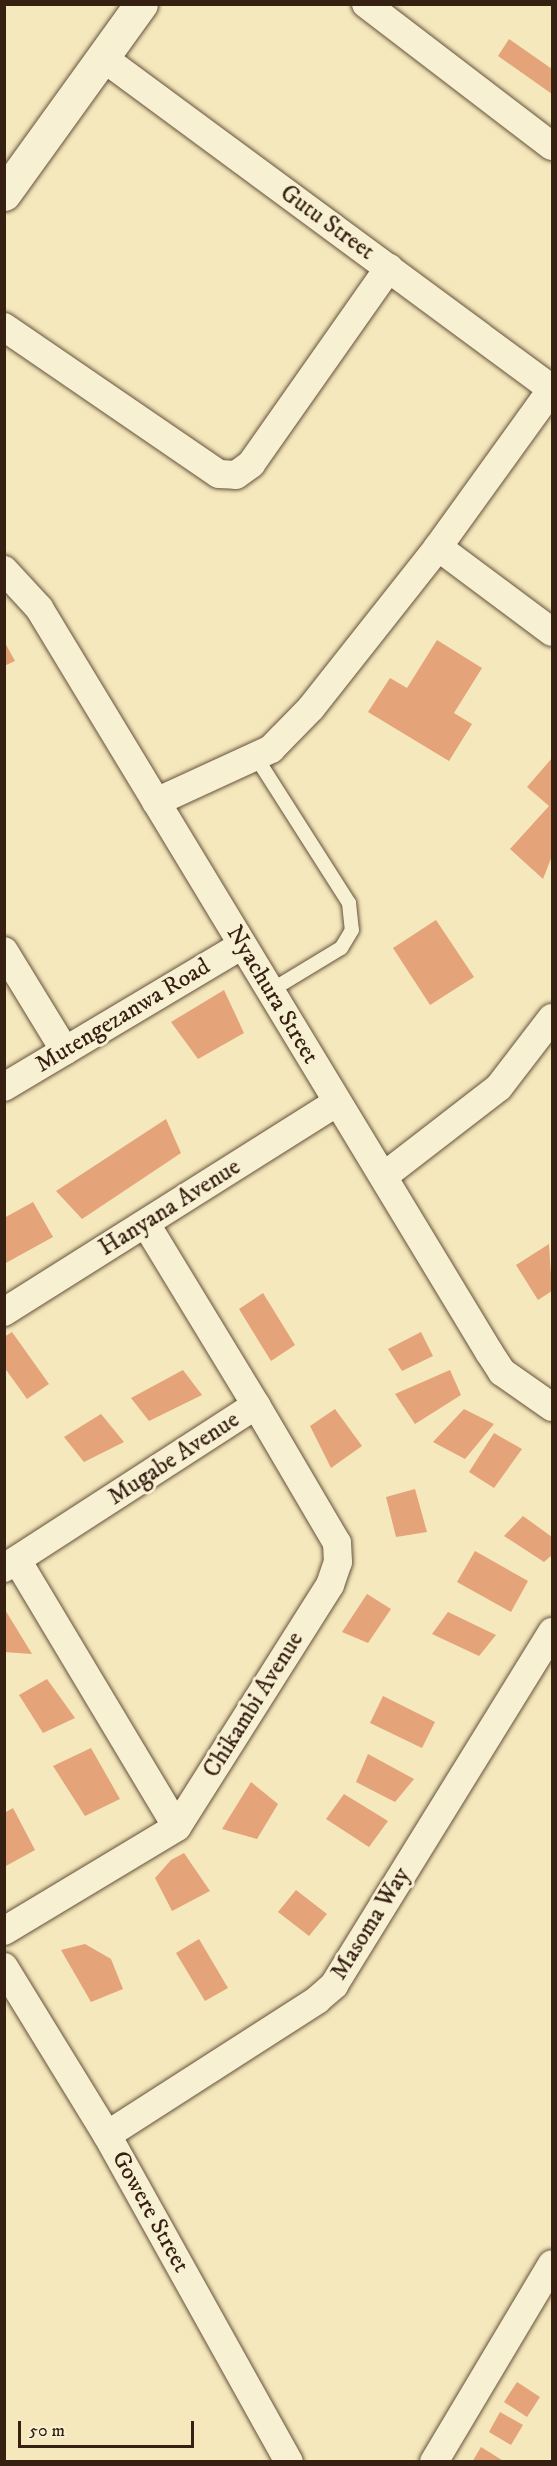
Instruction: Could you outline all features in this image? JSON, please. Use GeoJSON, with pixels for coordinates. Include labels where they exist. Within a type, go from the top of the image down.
{"type":"FeatureCollection","features":[{"type":"Feature","properties":{"kind":"street"},"geometry":{"type":"LineString","coordinates":[[4,194],[141,4]]}},
{"type":"Feature","properties":{"kind":"street"},"geometry":{"type":"LineString","coordinates":[[366,4],[552,146]]}},
{"type":"Feature","properties":{"kind":"street","name":"Gutu Street"},"geometry":{"type":"LineString","coordinates":[[102,57],[552,389]]}},
{"type":"Feature","properties":{"kind":"street"},"geometry":{"type":"LineString","coordinates":[[4,327],[219,474],[236,475],[251,464],[389,268]]}},
{"type":"Feature","properties":{"kind":"street"},"geometry":{"type":"LineString","coordinates":[[156,802],[271,749],[311,708],[438,547],[552,389]]}},
{"type":"Feature","properties":{"kind":"street"},"geometry":{"type":"LineString","coordinates":[[438,547],[552,632]]}},
{"type":"Feature","properties":{"kind":"street","name":"Nyachura Street"},"geometry":{"type":"LineString","coordinates":[[4,570],[39,608],[336,1103],[384,1176],[502,1372],[552,1407]]}},
{"type":"Feature","properties":{"kind":"street","name":"Mutengezanwa Road"},"geometry":{"type":"LineString","coordinates":[[4,1087],[242,945]]}},
{"type":"Feature","properties":{"kind":"street"},"geometry":{"type":"LineString","coordinates":[[4,951],[64,1051]]}},
{"type":"Feature","properties":{"kind":"street"},"geometry":{"type":"LineString","coordinates":[[384,1176],[499,1087],[552,1018]]}},
{"type":"Feature","properties":{"kind":"street","name":"Hanyana Avenue"},"geometry":{"type":"LineString","coordinates":[[4,1312],[336,1103]]}},
{"type":"Feature","properties":{"kind":"street","name":"Mugabe Avenue"},"geometry":{"type":"LineString","coordinates":[[11,1564],[256,1405],[146,1224]]}},
{"type":"Feature","properties":{"kind":"street","name":"Chikambi Avenue"},"geometry":{"type":"LineString","coordinates":[[4,1931],[177,1827],[330,1585],[338,1562],[337,1543],[256,1405]]}},
{"type":"Feature","properties":{"kind":"street"},"geometry":{"type":"LineString","coordinates":[[11,1564],[177,1827]]}},
{"type":"Feature","properties":{"kind":"street","name":"Masoma Way"},"geometry":{"type":"LineString","coordinates":[[107,2135],[318,2001],[334,1985],[552,1632]]}},
{"type":"Feature","properties":{"kind":"street","name":"Gowere Street"},"geometry":{"type":"LineString","coordinates":[[4,1966],[107,2135],[289,2462]]}},
{"type":"Feature","properties":{"kind":"street"},"geometry":{"type":"LineString","coordinates":[[434,2462],[552,2264]]}},
{"type":"Feature","properties":{"kind":"lane"},"geometry":{"type":"LineString","coordinates":[[256,757],[349,903],[352,930],[341,948],[270,992]]}},
{"type":"Feature","properties":{"kind":"building"},"geometry":{"type":"Polygon","coordinates":[[[509,39],[552,69],[552,94],[498,56],[509,39]]]}},
{"type":"Feature","properties":{"kind":"building"},"geometry":{"type":"Polygon","coordinates":[[[437,640],[482,668],[454,713],[472,724],[449,761],[368,712],[390,678],[407,688],[437,640]]]}},
{"type":"Feature","properties":{"kind":"building"},"geometry":{"type":"Polygon","coordinates":[[[4,641],[15,661],[4,666],[4,641]]]}},
{"type":"Feature","properties":{"kind":"building"},"geometry":{"type":"Polygon","coordinates":[[[552,758],[552,856],[543,879],[510,849],[549,806],[527,787],[552,758]]]}},
{"type":"Feature","properties":{"kind":"building"},"geometry":{"type":"Polygon","coordinates":[[[436,920],[474,977],[430,1005],[393,948],[436,920]]]}},
{"type":"Feature","properties":{"kind":"building"},"geometry":{"type":"Polygon","coordinates":[[[224,990],[244,1033],[198,1059],[171,1022],[224,990]]]}},
{"type":"Feature","properties":{"kind":"building"},"geometry":{"type":"Polygon","coordinates":[[[166,1119],[181,1153],[82,1219],[56,1191],[166,1119]]]}},
{"type":"Feature","properties":{"kind":"building"},"geometry":{"type":"Polygon","coordinates":[[[33,1202],[53,1237],[4,1264],[4,1218],[33,1202]]]}},
{"type":"Feature","properties":{"kind":"building"},"geometry":{"type":"Polygon","coordinates":[[[549,1244],[552,1291],[538,1300],[516,1265],[549,1244]]]}},
{"type":"Feature","properties":{"kind":"building"},"geometry":{"type":"Polygon","coordinates":[[[263,1293],[295,1345],[271,1361],[239,1309],[263,1293]]]}},
{"type":"Feature","properties":{"kind":"building"},"geometry":{"type":"Polygon","coordinates":[[[12,1332],[49,1384],[27,1399],[4,1367],[4,1337],[12,1332]]]}},
{"type":"Feature","properties":{"kind":"building"},"geometry":{"type":"Polygon","coordinates":[[[421,1332],[433,1356],[402,1371],[388,1349],[421,1332]]]}},
{"type":"Feature","properties":{"kind":"building"},"geometry":{"type":"Polygon","coordinates":[[[183,1370],[202,1395],[149,1421],[131,1398],[183,1370]]]}},
{"type":"Feature","properties":{"kind":"building"},"geometry":{"type":"Polygon","coordinates":[[[450,1370],[461,1395],[415,1424],[395,1394],[450,1370]]]}},
{"type":"Feature","properties":{"kind":"building"},"geometry":{"type":"Polygon","coordinates":[[[335,1409],[362,1446],[331,1468],[310,1426],[335,1409]]]}},
{"type":"Feature","properties":{"kind":"building"},"geometry":{"type":"Polygon","coordinates":[[[464,1409],[494,1424],[465,1459],[433,1442],[464,1409]]]}},
{"type":"Feature","properties":{"kind":"building"},"geometry":{"type":"Polygon","coordinates":[[[101,1414],[124,1442],[84,1462],[64,1437],[101,1414]]]}},
{"type":"Feature","properties":{"kind":"building"},"geometry":{"type":"Polygon","coordinates":[[[494,1433],[522,1449],[494,1488],[469,1472],[494,1433]]]}},
{"type":"Feature","properties":{"kind":"building"},"geometry":{"type":"Polygon","coordinates":[[[415,1489],[427,1532],[396,1537],[386,1497],[415,1489]]]}},
{"type":"Feature","properties":{"kind":"building"},"geometry":{"type":"Polygon","coordinates":[[[523,1516],[552,1537],[552,1555],[544,1562],[504,1536],[523,1516]]]}},
{"type":"Feature","properties":{"kind":"building"},"geometry":{"type":"Polygon","coordinates":[[[475,1551],[528,1581],[511,1612],[457,1582],[475,1551]]]}},
{"type":"Feature","properties":{"kind":"building"},"geometry":{"type":"Polygon","coordinates":[[[367,1594],[391,1609],[368,1643],[342,1632],[367,1594]]]}},
{"type":"Feature","properties":{"kind":"building"},"geometry":{"type":"Polygon","coordinates":[[[4,1608],[32,1654],[4,1652],[4,1608]]]}},
{"type":"Feature","properties":{"kind":"building"},"geometry":{"type":"Polygon","coordinates":[[[448,1612],[496,1635],[479,1656],[432,1634],[448,1612]]]}},
{"type":"Feature","properties":{"kind":"building"},"geometry":{"type":"Polygon","coordinates":[[[47,1679],[75,1718],[43,1733],[19,1695],[47,1679]]]}},
{"type":"Feature","properties":{"kind":"building"},"geometry":{"type":"Polygon","coordinates":[[[383,1696],[435,1722],[422,1748],[370,1723],[383,1696]]]}},
{"type":"Feature","properties":{"kind":"building"},"geometry":{"type":"Polygon","coordinates":[[[91,1748],[120,1799],[85,1816],[53,1766],[91,1748]]]}},
{"type":"Feature","properties":{"kind":"building"},"geometry":{"type":"Polygon","coordinates":[[[368,1754],[414,1779],[395,1802],[356,1782],[368,1754]]]}},
{"type":"Feature","properties":{"kind":"building"},"geometry":{"type":"Polygon","coordinates":[[[251,1782],[278,1804],[257,1839],[222,1829],[251,1782]]]}},
{"type":"Feature","properties":{"kind":"building"},"geometry":{"type":"Polygon","coordinates":[[[344,1794],[388,1821],[369,1847],[326,1819],[344,1794]]]}},
{"type":"Feature","properties":{"kind":"building"},"geometry":{"type":"Polygon","coordinates":[[[13,1808],[35,1850],[4,1867],[4,1813],[13,1808]]]}},
{"type":"Feature","properties":{"kind":"building"},"geometry":{"type":"Polygon","coordinates":[[[184,1853],[210,1891],[172,1911],[155,1878],[171,1860],[184,1853]]]}},
{"type":"Feature","properties":{"kind":"building"},"geometry":{"type":"Polygon","coordinates":[[[296,1890],[327,1914],[309,1936],[278,1912],[296,1890]]]}},
{"type":"Feature","properties":{"kind":"building"},"geometry":{"type":"Polygon","coordinates":[[[199,1939],[228,1988],[205,2001],[176,1953],[199,1939]]]}},
{"type":"Feature","properties":{"kind":"building"},"geometry":{"type":"Polygon","coordinates":[[[85,1944],[111,1959],[123,1989],[91,2002],[61,1950],[85,1944]]]}},
{"type":"Feature","properties":{"kind":"building"},"geometry":{"type":"Polygon","coordinates":[[[517,2382],[540,2397],[527,2417],[504,2402],[517,2382]]]}},
{"type":"Feature","properties":{"kind":"building"},"geometry":{"type":"Polygon","coordinates":[[[500,2412],[523,2425],[511,2445],[489,2432],[500,2412]]]}},
{"type":"Feature","properties":{"kind":"building"},"geometry":{"type":"Polygon","coordinates":[[[481,2447],[505,2462],[472,2462],[481,2447]]]}}]}
